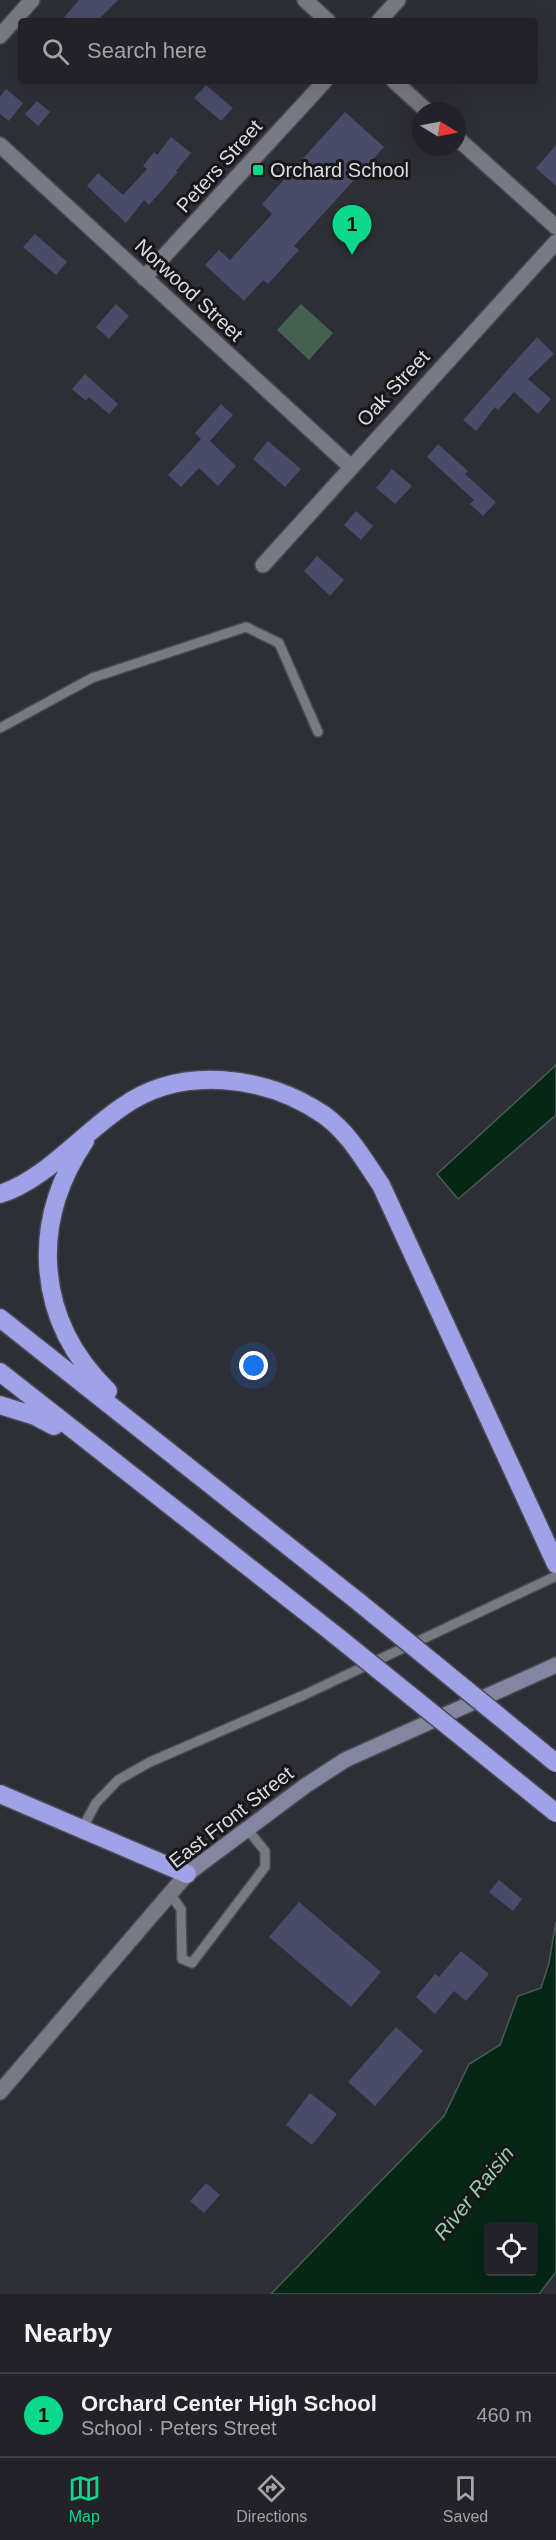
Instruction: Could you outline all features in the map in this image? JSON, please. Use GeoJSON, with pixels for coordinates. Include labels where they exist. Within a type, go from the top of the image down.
{"type":"FeatureCollection","features":[{"type":"Feature","properties":{"kind":"highway"},"geometry":{"type":"LineString","coordinates":[[0,1194],[29,1181],[133,1101],[162,1088],[202,1078],[248,1082],[289,1096],[324,1115],[354,1144],[381,1185],[556,1564]]}},
{"type":"Feature","properties":{"kind":"highway"},"geometry":{"type":"LineString","coordinates":[[94,1129],[74,1158],[57,1199],[47,1254],[51,1297],[62,1329],[77,1357],[92,1376],[171,1453]]}},
{"type":"Feature","properties":{"kind":"highway"},"geometry":{"type":"LineString","coordinates":[[0,1318],[360,1602],[556,1763]]}},
{"type":"Feature","properties":{"kind":"highway"},"geometry":{"type":"LineString","coordinates":[[0,1372],[334,1634],[556,1814]]}},
{"type":"Feature","properties":{"kind":"highway"},"geometry":{"type":"LineString","coordinates":[[0,1406],[35,1416],[52,1425],[128,1474]]}},
{"type":"Feature","properties":{"kind":"highway"},"geometry":{"type":"LineString","coordinates":[[0,1794],[187,1874]]}},
{"type":"Feature","properties":{"kind":"street"},"geometry":{"type":"LineString","coordinates":[[0,36],[32,0]]}},
{"type":"Feature","properties":{"kind":"street"},"geometry":{"type":"LineString","coordinates":[[305,0],[325,18]]}},
{"type":"Feature","properties":{"kind":"street"},"geometry":{"type":"LineString","coordinates":[[382,18],[398,0]]}},
{"type":"Feature","properties":{"kind":"street","name":"Peters Street"},"geometry":{"type":"LineString","coordinates":[[144,278],[322,84]]}},
{"type":"Feature","properties":{"kind":"street"},"geometry":{"type":"LineString","coordinates":[[397,84],[417,102]]}},
{"type":"Feature","properties":{"kind":"street","name":"Norwood Street"},"geometry":{"type":"LineString","coordinates":[[0,145],[350,466]]}},
{"type":"Feature","properties":{"kind":"street"},"geometry":{"type":"LineString","coordinates":[[466,146],[556,227]]}},
{"type":"Feature","properties":{"kind":"street","name":"Oak Street"},"geometry":{"type":"LineString","coordinates":[[263,565],[350,466],[556,242]]}},
{"type":"Feature","properties":{"kind":"street","name":"East Front Street"},"geometry":{"type":"LineString","coordinates":[[0,2092],[187,1874],[304,1786],[345,1760],[556,1665]]}},
{"type":"Feature","properties":{"kind":"lane"},"geometry":{"type":"LineString","coordinates":[[0,728],[92,678],[246,627],[279,643],[318,732]]}},
{"type":"Feature","properties":{"kind":"lane"},"geometry":{"type":"LineString","coordinates":[[82,1829],[96,1803],[118,1780],[150,1762],[304,1695],[556,1576]]}},
{"type":"Feature","properties":{"kind":"lane"},"geometry":{"type":"LineString","coordinates":[[170,1893],[181,1909],[183,1959],[192,1963],[266,1867],[265,1851],[247,1829]]}},
{"type":"Feature","properties":{"kind":"shaded area"},"geometry":{"type":"Polygon","coordinates":[[[301,304],[333,333],[309,360],[277,330],[301,304]]]}},
{"type":"Feature","properties":{"kind":"water"},"geometry":{"type":"Polygon","coordinates":[[[556,1065],[556,1115],[458,1199],[437,1174],[556,1065]]]}},
{"type":"Feature","properties":{"kind":"water","name":"River Raisin"},"geometry":{"type":"Polygon","coordinates":[[[556,1921],[556,2272],[539,2294],[271,2294],[444,2116],[469,2064],[500,2045],[518,1996],[541,1988],[549,1963],[556,1921]]]}},
{"type":"Feature","properties":{"kind":"building"},"geometry":{"type":"Polygon","coordinates":[[[79,0],[118,0],[100,18],[64,18],[79,0]]]}},
{"type":"Feature","properties":{"kind":"building"},"geometry":{"type":"Polygon","coordinates":[[[206,85],[233,108],[221,121],[194,98],[206,85]]]}},
{"type":"Feature","properties":{"kind":"building"},"geometry":{"type":"Polygon","coordinates":[[[6,89],[23,103],[9,121],[0,114],[0,97],[6,89]]]}},
{"type":"Feature","properties":{"kind":"building"},"geometry":{"type":"Polygon","coordinates":[[[37,101],[50,112],[38,126],[25,114],[37,101]]]}},
{"type":"Feature","properties":{"kind":"building"},"geometry":{"type":"Polygon","coordinates":[[[345,112],[384,147],[294,246],[299,250],[268,284],[263,280],[244,301],[205,265],[219,250],[230,260],[272,214],[262,204],[345,112]]]}},
{"type":"Feature","properties":{"kind":"building"},"geometry":{"type":"Polygon","coordinates":[[[171,137],[191,153],[176,171],[178,172],[149,205],[144,200],[126,223],[87,186],[98,173],[123,195],[147,169],[143,166],[154,152],[157,155],[171,137]]]}},
{"type":"Feature","properties":{"kind":"building"},"geometry":{"type":"Polygon","coordinates":[[[556,145],[556,186],[536,168],[556,145]]]}},
{"type":"Feature","properties":{"kind":"building"},"geometry":{"type":"Polygon","coordinates":[[[35,234],[67,262],[56,275],[23,247],[35,234]]]}},
{"type":"Feature","properties":{"kind":"building"},"geometry":{"type":"Polygon","coordinates":[[[116,304],[129,316],[109,339],[96,327],[116,304]]]}},
{"type":"Feature","properties":{"kind":"building"},"geometry":{"type":"Polygon","coordinates":[[[537,337],[554,354],[528,379],[551,399],[538,414],[514,392],[498,410],[495,407],[476,431],[463,420],[537,337]]]}},
{"type":"Feature","properties":{"kind":"building"},"geometry":{"type":"Polygon","coordinates":[[[85,374],[118,404],[109,414],[89,397],[86,401],[72,389],[85,374]]]}},
{"type":"Feature","properties":{"kind":"building"},"geometry":{"type":"Polygon","coordinates":[[[221,404],[233,415],[210,441],[236,466],[218,486],[199,468],[181,487],[168,475],[201,439],[195,433],[221,404]]]}},
{"type":"Feature","properties":{"kind":"building"},"geometry":{"type":"Polygon","coordinates":[[[268,441],[301,469],[285,487],[253,459],[268,441]]]}},
{"type":"Feature","properties":{"kind":"building"},"geometry":{"type":"Polygon","coordinates":[[[438,444],[468,471],[465,474],[496,502],[483,516],[470,504],[474,500],[427,457],[438,444]]]}},
{"type":"Feature","properties":{"kind":"building"},"geometry":{"type":"Polygon","coordinates":[[[392,469],[412,486],[395,504],[376,488],[392,469]]]}},
{"type":"Feature","properties":{"kind":"building"},"geometry":{"type":"Polygon","coordinates":[[[356,511],[373,526],[361,540],[344,525],[356,511]]]}},
{"type":"Feature","properties":{"kind":"building"},"geometry":{"type":"Polygon","coordinates":[[[317,556],[344,580],[330,596],[304,571],[317,556]]]}},
{"type":"Feature","properties":{"kind":"building"},"geometry":{"type":"Polygon","coordinates":[[[499,1880],[522,1899],[513,1911],[489,1892],[499,1880]]]}},
{"type":"Feature","properties":{"kind":"building"},"geometry":{"type":"Polygon","coordinates":[[[299,1902],[381,1972],[351,2007],[269,1937],[299,1902]]]}},
{"type":"Feature","properties":{"kind":"building"},"geometry":{"type":"Polygon","coordinates":[[[461,1951],[489,1974],[466,2001],[454,1991],[435,2014],[416,1997],[435,1974],[439,1977],[461,1951]]]}},
{"type":"Feature","properties":{"kind":"building"},"geometry":{"type":"Polygon","coordinates":[[[396,2027],[423,2051],[375,2106],[348,2082],[396,2027]]]}},
{"type":"Feature","properties":{"kind":"building"},"geometry":{"type":"Polygon","coordinates":[[[310,2093],[337,2114],[312,2145],[286,2125],[310,2093]]]}},
{"type":"Feature","properties":{"kind":"building"},"geometry":{"type":"Polygon","coordinates":[[[206,2183],[220,2195],[204,2213],[190,2201],[206,2183]]]}},
{"type":"Feature","properties":{"kind":"place","name":"Orchard School"},"geometry":{"type":"Point","coordinates":[258,170]}},
{"type":"Feature","properties":{"kind":"place","name":"Orchard Center High School"},"geometry":{"type":"Point","coordinates":[352,255]}}]}
